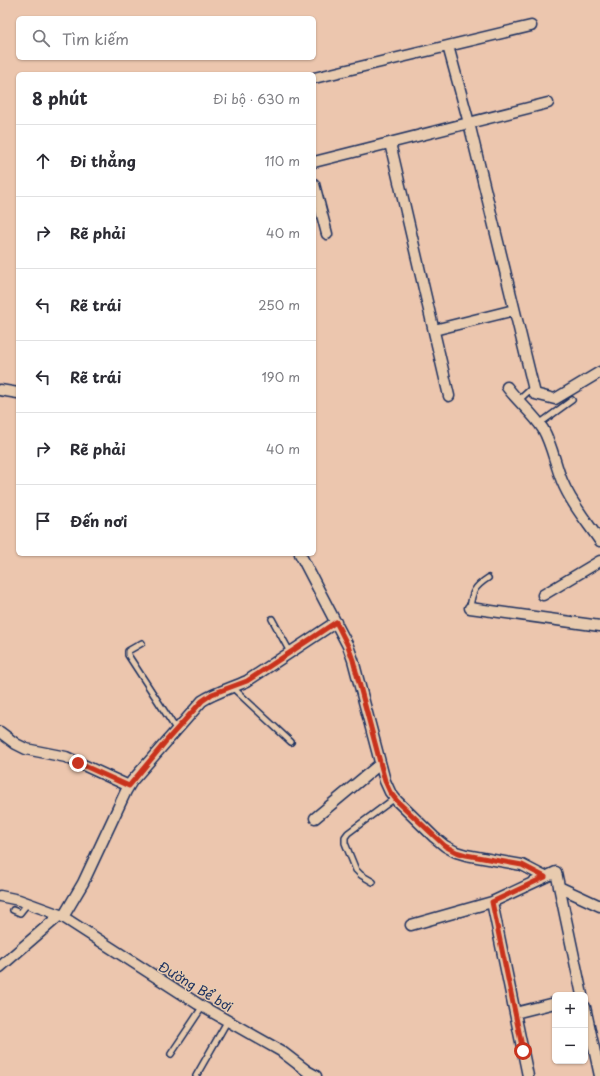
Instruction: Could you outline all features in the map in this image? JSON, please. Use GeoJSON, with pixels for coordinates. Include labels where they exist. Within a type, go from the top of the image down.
{"type":"FeatureCollection","features":[{"type":"Feature","properties":{"kind":"street"},"geometry":{"type":"LineString","coordinates":[[316,78],[531,26]]}},
{"type":"Feature","properties":{"kind":"street"},"geometry":{"type":"LineString","coordinates":[[448,46],[469,123],[535,394],[555,399],[600,372]]}},
{"type":"Feature","properties":{"kind":"street"},"geometry":{"type":"LineString","coordinates":[[316,162],[548,103]]}},
{"type":"Feature","properties":{"kind":"street"},"geometry":{"type":"LineString","coordinates":[[390,143],[449,396]]}},
{"type":"Feature","properties":{"kind":"street"},"geometry":{"type":"LineString","coordinates":[[316,192],[327,234]]}},
{"type":"Feature","properties":{"kind":"street"},"geometry":{"type":"LineString","coordinates":[[434,330],[514,310]]}},
{"type":"Feature","properties":{"kind":"street"},"geometry":{"type":"LineString","coordinates":[[507,387],[539,424],[547,437],[562,481],[569,496],[600,541]]}},
{"type":"Feature","properties":{"kind":"street"},"geometry":{"type":"LineString","coordinates":[[0,390],[16,393]]}},
{"type":"Feature","properties":{"kind":"street"},"geometry":{"type":"LineString","coordinates":[[301,556],[348,646],[380,764],[390,792],[434,837],[445,846],[466,855],[522,865],[545,877]]}},
{"type":"Feature","properties":{"kind":"street"},"geometry":{"type":"LineString","coordinates":[[543,594],[600,561]]}},
{"type":"Feature","properties":{"kind":"street"},"geometry":{"type":"LineString","coordinates":[[470,608],[600,626]]}},
{"type":"Feature","properties":{"kind":"street"},"geometry":{"type":"LineString","coordinates":[[0,968],[62,916],[83,883],[129,786],[176,729],[202,701],[212,694],[247,681],[336,622]]}},
{"type":"Feature","properties":{"kind":"street"},"geometry":{"type":"LineString","coordinates":[[0,732],[16,744],[26,749],[66,757],[129,786]]}},
{"type":"Feature","properties":{"kind":"street"},"geometry":{"type":"LineString","coordinates":[[315,818],[380,764]]}},
{"type":"Feature","properties":{"kind":"street"},"geometry":{"type":"LineString","coordinates":[[411,925],[492,902],[556,872],[581,992]]}},
{"type":"Feature","properties":{"kind":"street"},"geometry":{"type":"LineString","coordinates":[[560,887],[600,906]]}},
{"type":"Feature","properties":{"kind":"street","name":"Đường Bể bơi"},"geometry":{"type":"LineString","coordinates":[[0,896],[28,903],[62,916],[203,1006],[281,1051],[316,1076]]}},
{"type":"Feature","properties":{"kind":"street"},"geometry":{"type":"LineString","coordinates":[[492,902],[528,1076]]}},
{"type":"Feature","properties":{"kind":"street"},"geometry":{"type":"LineString","coordinates":[[515,1012],[552,1004]]}},
{"type":"Feature","properties":{"kind":"street"},"geometry":{"type":"LineString","coordinates":[[588,1021],[600,1076]]}},
{"type":"Feature","properties":{"kind":"lane"},"geometry":{"type":"LineString","coordinates":[[518,401],[533,387]]}},
{"type":"Feature","properties":{"kind":"lane"},"geometry":{"type":"LineString","coordinates":[[539,424],[572,400]]}},
{"type":"Feature","properties":{"kind":"lane"},"geometry":{"type":"LineString","coordinates":[[470,608],[474,590],[478,584],[488,578]]}},
{"type":"Feature","properties":{"kind":"lane"},"geometry":{"type":"LineString","coordinates":[[272,619],[290,652]]}},
{"type":"Feature","properties":{"kind":"lane"},"geometry":{"type":"LineString","coordinates":[[142,642],[128,650],[128,655],[176,729]]}},
{"type":"Feature","properties":{"kind":"lane"},"geometry":{"type":"LineString","coordinates":[[232,687],[291,742]]}},
{"type":"Feature","properties":{"kind":"lane"},"geometry":{"type":"LineString","coordinates":[[373,882],[361,875],[356,870],[345,843],[345,838],[348,833],[395,798]]}},
{"type":"Feature","properties":{"kind":"lane"},"geometry":{"type":"LineString","coordinates":[[13,910],[20,914],[28,903]]}},
{"type":"Feature","properties":{"kind":"lane"},"geometry":{"type":"LineString","coordinates":[[171,1054],[203,1006]]}},
{"type":"Feature","properties":{"kind":"lane"},"geometry":{"type":"LineString","coordinates":[[196,1076],[228,1020]]}},
{"type":"Feature","properties":{"kind":"route"},"geometry":{"type":"LineString","coordinates":[[78,763],[129,786],[202,701],[212,694],[237,686],[247,681],[336,622],[353,660],[385,781],[390,792],[397,801],[434,837],[445,846],[456,852],[522,865],[545,877],[492,902],[523,1051]]}}]}
